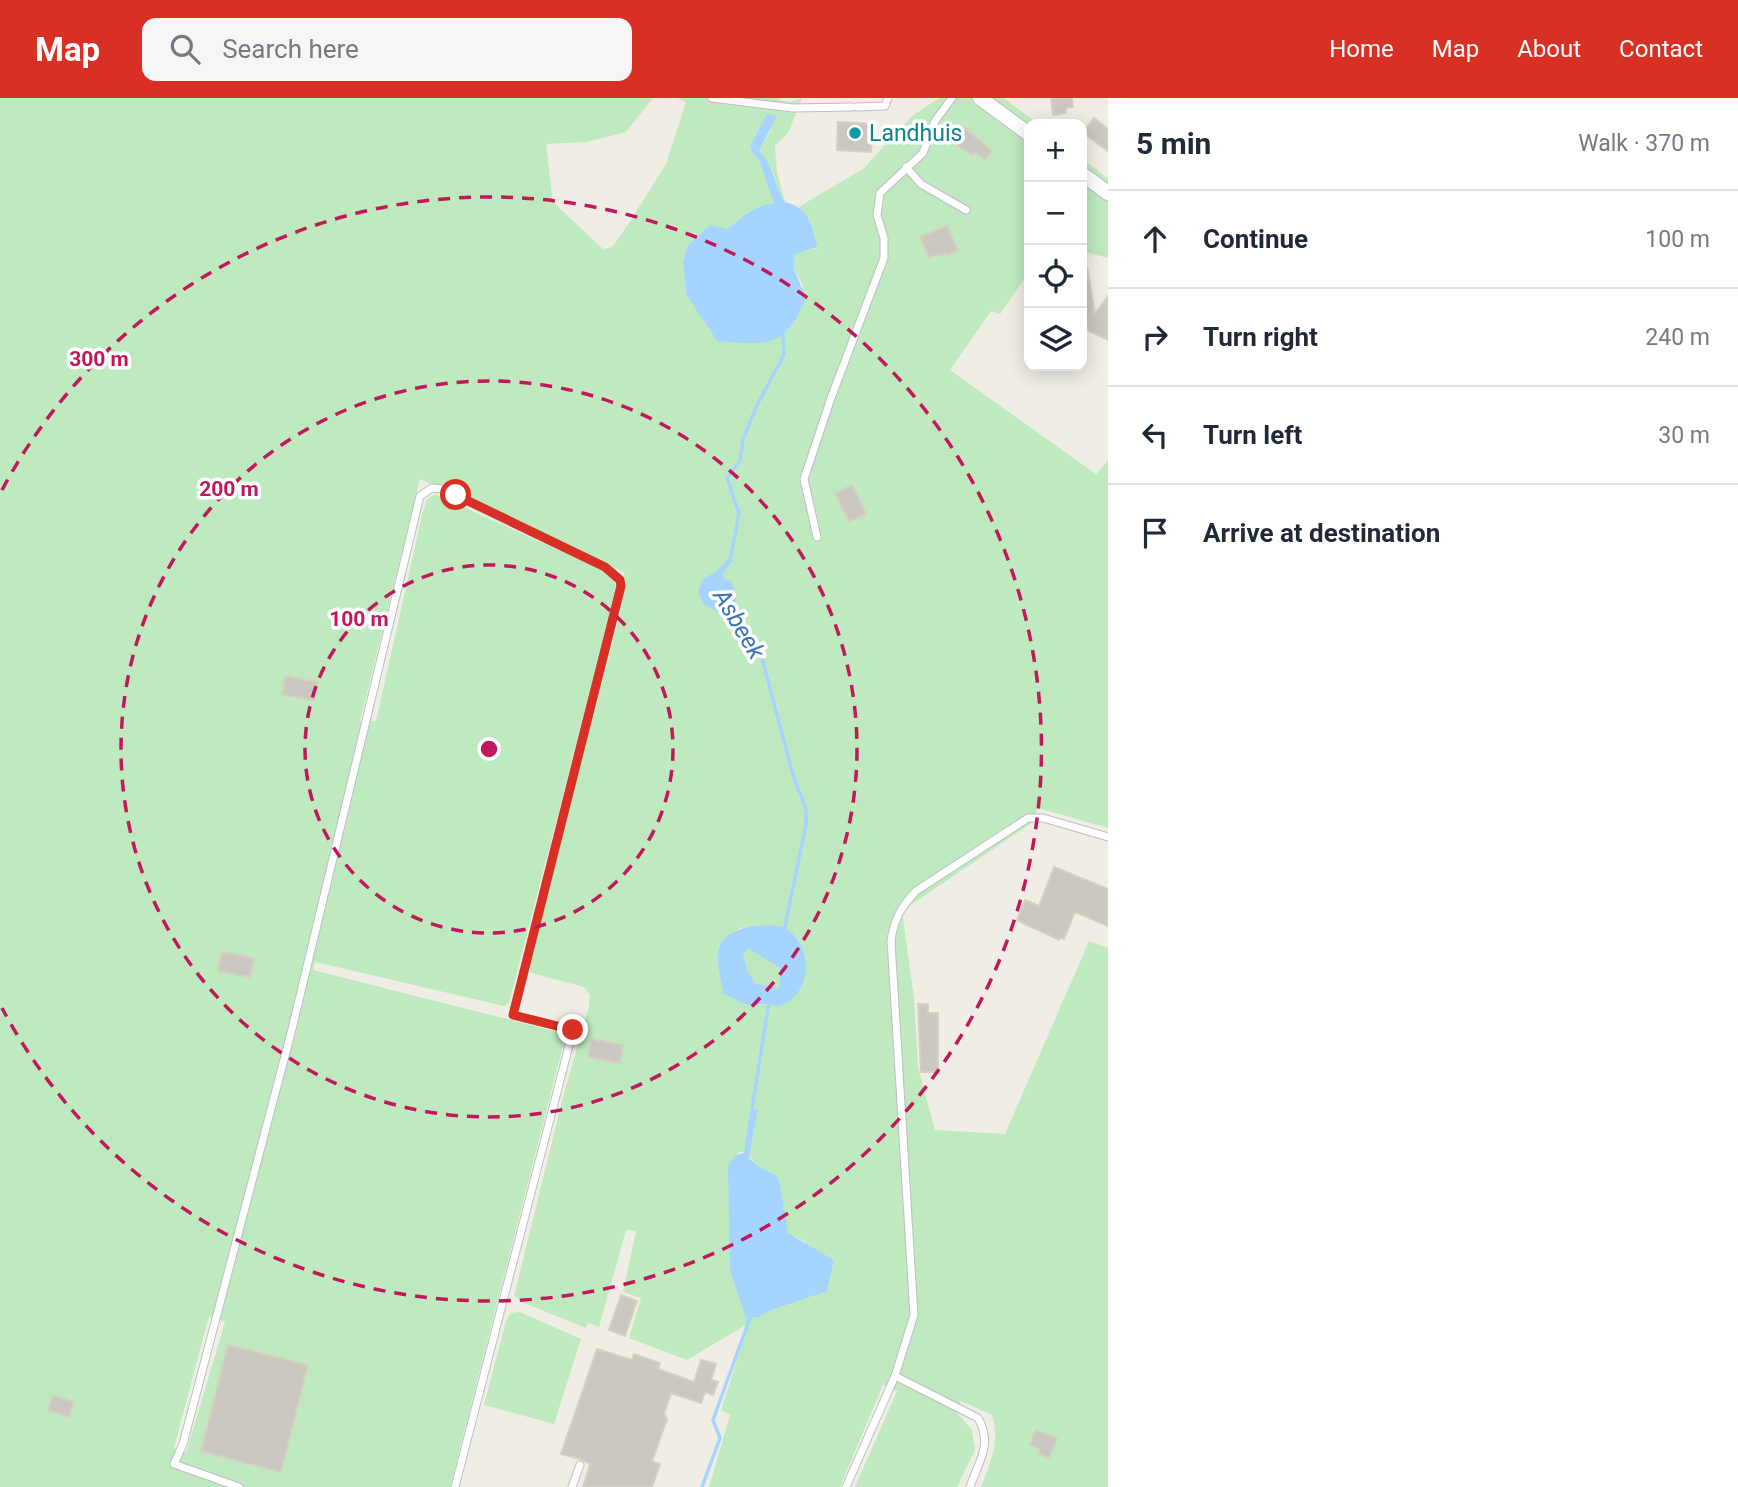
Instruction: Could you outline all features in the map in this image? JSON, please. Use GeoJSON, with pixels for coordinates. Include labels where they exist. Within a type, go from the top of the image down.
{"type":"FeatureCollection","features":[{"type":"Feature","properties":{"kind":"street"},"geometry":{"type":"LineString","coordinates":[[980,98],[1024,130]]}},
{"type":"Feature","properties":{"kind":"street"},"geometry":{"type":"LineString","coordinates":[[1087,178],[1108,193]]}},
{"type":"Feature","properties":{"kind":"lane"},"geometry":{"type":"LineString","coordinates":[[712,98],[793,108],[854,107],[869,102],[885,106],[888,98]]}},
{"type":"Feature","properties":{"kind":"lane"},"geometry":{"type":"LineString","coordinates":[[817,537],[804,479],[831,398],[884,258],[884,237],[877,215],[880,193],[923,153],[935,121],[953,98]]}},
{"type":"Feature","properties":{"kind":"lane"},"geometry":{"type":"LineString","coordinates":[[906,167],[921,184],[966,210]]}},
{"type":"Feature","properties":{"kind":"lane"},"geometry":{"type":"LineString","coordinates":[[239,1487],[174,1464],[186,1430],[292,1029],[420,496],[432,488],[442,489],[605,567],[620,580],[621,586],[513,1015],[573,1030],[455,1487]]}},
{"type":"Feature","properties":{"kind":"lane"},"geometry":{"type":"LineString","coordinates":[[846,1487],[895,1376],[914,1315],[891,941],[893,922],[902,905],[916,891],[1028,818],[1043,818],[1108,837]]}},
{"type":"Feature","properties":{"kind":"lane"},"geometry":{"type":"LineString","coordinates":[[895,1376],[978,1418],[987,1441],[970,1487]]}},
{"type":"Feature","properties":{"kind":"lane"},"geometry":{"type":"LineString","coordinates":[[572,1487],[580,1465]]}},
{"type":"Feature","properties":{"kind":"green space"},"geometry":{"type":"Polygon","coordinates":[[[0,98],[653,98],[626,132],[587,142],[546,144],[553,202],[603,249],[612,247],[666,164],[686,102],[677,98],[780,98],[779,100],[790,102],[802,98],[788,133],[775,146],[777,172],[785,202],[800,206],[863,169],[912,116],[939,98],[1004,98],[1031,119],[1024,119],[1024,279],[1000,314],[991,311],[950,370],[1096,474],[1108,461],[1108,828],[1038,808],[1030,824],[902,911],[914,998],[918,1067],[935,1130],[1005,1134],[1089,941],[1108,948],[1108,1487],[981,1487],[995,1443],[992,1415],[961,1401],[956,1412],[972,1430],[975,1450],[957,1487],[855,1487],[897,1391],[883,1385],[840,1487],[709,1487],[730,1415],[721,1410],[749,1323],[687,1360],[629,1338],[641,1298],[623,1292],[636,1231],[626,1230],[599,1327],[588,1323],[586,1328],[524,1303],[514,1296],[590,995],[584,987],[531,973],[528,965],[620,615],[625,588],[624,572],[420,479],[360,721],[376,721],[422,515],[427,499],[435,494],[600,569],[617,587],[509,1003],[504,1006],[315,962],[313,970],[566,1034],[450,1487],[0,1487],[0,98]],[[772,128],[752,152],[760,162],[775,204],[752,210],[727,229],[696,239],[687,246],[683,264],[686,295],[717,341],[783,335],[803,286],[794,269],[795,253],[818,248],[799,206],[785,202],[773,172],[759,151],[772,128]],[[783,927],[740,928],[725,938],[749,1005],[783,1004],[799,941],[783,927]],[[746,1153],[735,1155],[730,1270],[758,1317],[771,1310],[807,1243],[788,1233],[777,1176],[758,1166],[746,1153]],[[209,1316],[174,1448],[186,1453],[225,1322],[209,1316]]]}},
{"type":"Feature","properties":{"kind":"green space"},"geometry":{"type":"Polygon","coordinates":[[[1087,162],[1108,179],[1108,258],[1087,252],[1087,162]]]}},
{"type":"Feature","properties":{"kind":"green space"},"geometry":{"type":"Polygon","coordinates":[[[749,949],[780,968],[779,988],[755,983],[747,970],[743,954],[749,949]]]}},
{"type":"Feature","properties":{"kind":"green space"},"geometry":{"type":"Polygon","coordinates":[[[520,1312],[581,1339],[554,1424],[484,1405],[506,1321],[511,1313],[520,1312]]]}},
{"type":"Feature","properties":{"kind":"water"},"geometry":{"type":"Polygon","coordinates":[[[767,114],[777,116],[759,151],[768,163],[785,202],[805,213],[818,247],[795,254],[794,269],[806,298],[791,327],[782,335],[761,343],[717,341],[686,295],[683,264],[687,246],[710,225],[727,229],[755,209],[774,204],[760,162],[750,146],[767,114]]]}},
{"type":"Feature","properties":{"kind":"water"},"geometry":{"type":"Polygon","coordinates":[[[730,556],[733,561],[722,574],[725,579],[732,581],[736,600],[731,610],[740,617],[742,633],[722,614],[703,604],[698,592],[702,580],[718,570],[730,556]]]}},
{"type":"Feature","properties":{"kind":"water"},"geometry":{"type":"Polygon","coordinates":[[[752,926],[777,926],[794,935],[805,956],[806,968],[804,980],[792,999],[780,1006],[751,1005],[724,994],[719,970],[719,950],[722,942],[738,930],[752,926]],[[749,949],[743,954],[747,970],[755,983],[779,988],[780,968],[749,949]]]}},
{"type":"Feature","properties":{"kind":"water"},"geometry":{"type":"Polygon","coordinates":[[[758,1108],[749,1158],[777,1176],[788,1233],[834,1260],[827,1291],[771,1310],[759,1317],[746,1318],[730,1270],[728,1166],[735,1155],[744,1153],[750,1112],[758,1108]]]}},
{"type":"Feature","properties":{"kind":"building"},"geometry":{"type":"Polygon","coordinates":[[[1051,98],[1072,98],[1073,107],[1066,108],[1066,113],[1053,115],[1051,98]]]}},
{"type":"Feature","properties":{"kind":"building"},"geometry":{"type":"Polygon","coordinates":[[[1094,118],[1108,129],[1108,151],[1087,136],[1087,128],[1094,118]]]}},
{"type":"Feature","properties":{"kind":"building","name":"Landhuis"},"geometry":{"type":"Polygon","coordinates":[[[838,122],[873,124],[871,152],[837,150],[838,122]]]}},
{"type":"Feature","properties":{"kind":"building"},"geometry":{"type":"Polygon","coordinates":[[[962,126],[992,151],[985,160],[976,153],[971,155],[952,141],[962,126]]]}},
{"type":"Feature","properties":{"kind":"building"},"geometry":{"type":"Polygon","coordinates":[[[947,226],[958,251],[929,258],[920,237],[947,226]]]}},
{"type":"Feature","properties":{"kind":"building"},"geometry":{"type":"Polygon","coordinates":[[[1087,267],[1095,314],[1108,296],[1108,340],[1089,331],[1087,267]]]}},
{"type":"Feature","properties":{"kind":"building"},"geometry":{"type":"Polygon","coordinates":[[[852,485],[866,514],[849,522],[835,493],[852,485]]]}},
{"type":"Feature","properties":{"kind":"building"},"geometry":{"type":"Polygon","coordinates":[[[285,676],[317,682],[314,700],[282,695],[285,676]]]}},
{"type":"Feature","properties":{"kind":"building"},"geometry":{"type":"Polygon","coordinates":[[[1054,867],[1108,889],[1108,926],[1075,912],[1064,939],[1059,940],[1017,920],[1025,900],[1039,906],[1054,867]]]}},
{"type":"Feature","properties":{"kind":"building"},"geometry":{"type":"Polygon","coordinates":[[[222,952],[254,958],[250,977],[218,971],[222,952]]]}},
{"type":"Feature","properties":{"kind":"building"},"geometry":{"type":"Polygon","coordinates":[[[918,1004],[928,1004],[928,1013],[938,1013],[938,1072],[921,1072],[918,1004]]]}},
{"type":"Feature","properties":{"kind":"building"},"geometry":{"type":"Polygon","coordinates":[[[591,1039],[623,1045],[620,1063],[588,1057],[591,1039]]]}},
{"type":"Feature","properties":{"kind":"building"},"geometry":{"type":"Polygon","coordinates":[[[621,1295],[637,1301],[625,1336],[609,1330],[621,1295]]]}},
{"type":"Feature","properties":{"kind":"building"},"geometry":{"type":"Polygon","coordinates":[[[228,1345],[308,1365],[281,1472],[201,1451],[228,1345]]]}},
{"type":"Feature","properties":{"kind":"building"},"geometry":{"type":"Polygon","coordinates":[[[597,1349],[632,1360],[634,1354],[660,1363],[658,1369],[694,1382],[701,1360],[716,1364],[711,1380],[718,1382],[713,1395],[705,1392],[701,1403],[671,1393],[664,1414],[667,1419],[652,1461],[660,1464],[652,1487],[583,1487],[590,1464],[561,1454],[597,1349]]]}},
{"type":"Feature","properties":{"kind":"building"},"geometry":{"type":"Polygon","coordinates":[[[53,1395],[74,1402],[69,1417],[48,1410],[53,1395]]]}},
{"type":"Feature","properties":{"kind":"building"},"geometry":{"type":"Polygon","coordinates":[[[1036,1430],[1057,1438],[1049,1458],[1038,1454],[1039,1449],[1030,1445],[1036,1430]]]}},
{"type":"Feature","properties":{"kind":"waterway","name":"Asbeek"},"geometry":{"type":"LineString","coordinates":[[730,560],[739,514],[727,478],[740,461],[743,440],[756,407],[784,355],[783,332]]}},
{"type":"Feature","properties":{"kind":"waterway","name":"Asbeek"},"geometry":{"type":"LineString","coordinates":[[739,623],[759,647],[793,775],[806,809],[806,825],[784,931]]}},
{"type":"Feature","properties":{"kind":"waterway","name":"Asbeek"},"geometry":{"type":"LineString","coordinates":[[751,1115],[769,1002]]}},
{"type":"Feature","properties":{"kind":"waterway","name":"Asbeek"},"geometry":{"type":"LineString","coordinates":[[702,1487],[720,1438],[713,1420],[751,1315]]}},
{"type":"Feature","properties":{"kind":"place","name":"Landhuis"},"geometry":{"type":"Point","coordinates":[855,133]}},
{"type":"Feature","properties":{"kind":"route"},"geometry":{"type":"LineString","coordinates":[[456,495],[605,567],[620,580],[621,586],[513,1015],[573,1030]]}}]}
